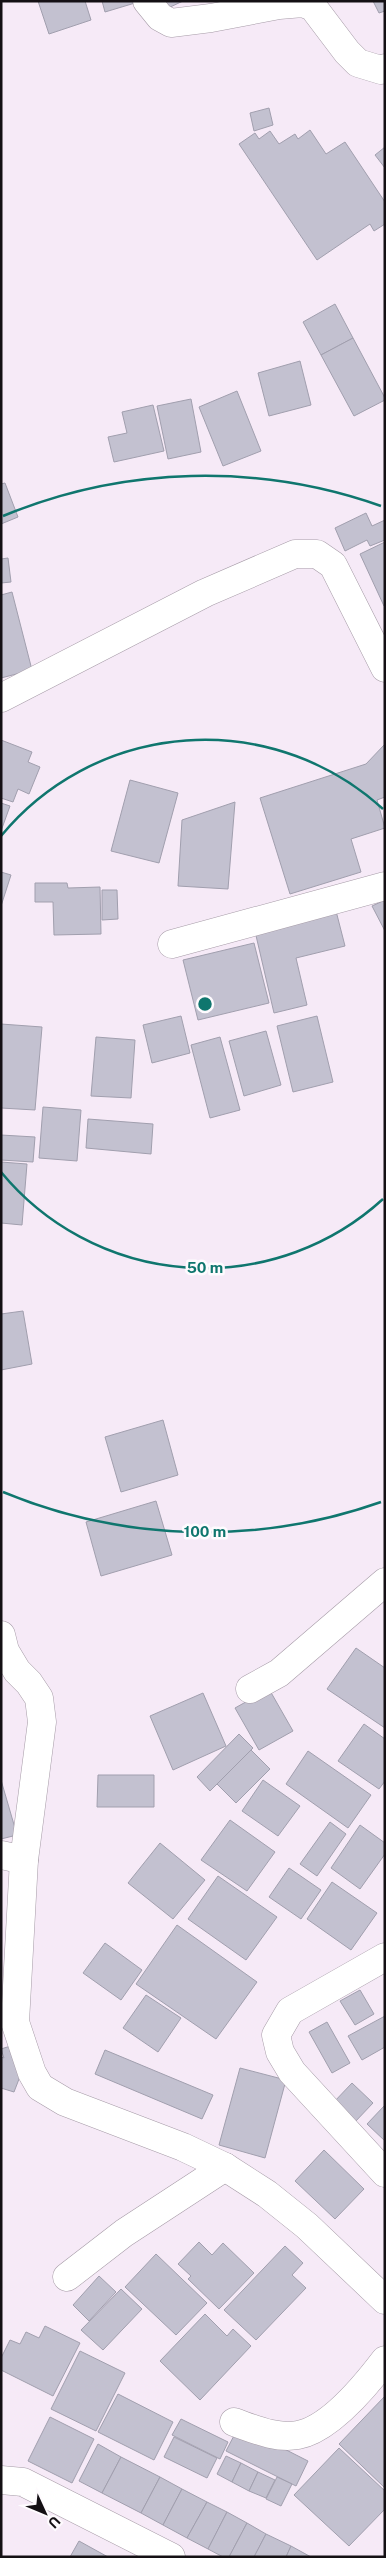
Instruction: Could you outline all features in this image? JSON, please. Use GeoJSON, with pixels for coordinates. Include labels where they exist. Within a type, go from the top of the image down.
{"type":"FeatureCollection","features":[{"type":"Feature","properties":{"kind":"street"},"geometry":{"type":"LineString","coordinates":[[147,1],[160,17],[170,23],[211,18],[279,5],[303,3],[313,7],[358,63],[381,70],[385,68]]}},
{"type":"Feature","properties":{"kind":"street"},"geometry":{"type":"LineString","coordinates":[[1,698],[205,593],[295,554],[317,554],[333,565],[385,668]]}},
{"type":"Feature","properties":{"kind":"street"},"geometry":{"type":"LineString","coordinates":[[172,944],[385,886]]}},
{"type":"Feature","properties":{"kind":"street"},"geometry":{"type":"LineString","coordinates":[[250,1689],[278,1673],[385,1582]]}},
{"type":"Feature","properties":{"kind":"street"},"geometry":{"type":"LineString","coordinates":[[1,1634],[6,1651],[17,1671],[29,1683],[39,1698],[42,1722],[12,1858],[15,2022],[32,2073],[40,2087],[65,2102],[183,2148],[225,2167],[268,2194],[307,2226],[385,2300]]}},
{"type":"Feature","properties":{"kind":"street"},"geometry":{"type":"LineString","coordinates":[[385,1957],[290,2011],[276,2035],[280,2052],[292,2072],[385,2173]]}},
{"type":"Feature","properties":{"kind":"street"},"geometry":{"type":"LineString","coordinates":[[67,2277],[124,2233],[225,2167]]}},
{"type":"Feature","properties":{"kind":"street"},"geometry":{"type":"LineString","coordinates":[[234,2422],[270,2434],[298,2435],[325,2423],[356,2394],[385,2360]]}},
{"type":"Feature","properties":{"kind":"street"},"geometry":{"type":"LineString","coordinates":[[1,2480],[23,2482],[171,2557]]}},
{"type":"Feature","properties":{"kind":"building"},"geometry":{"type":"Polygon","coordinates":[[[38,1],[85,1],[91,20],[49,34],[38,1]]]}},
{"type":"Feature","properties":{"kind":"building"},"geometry":{"type":"Polygon","coordinates":[[[102,1],[134,1],[135,3],[105,12],[102,1]]]}},
{"type":"Feature","properties":{"kind":"building"},"geometry":{"type":"Polygon","coordinates":[[[163,1],[183,1],[166,9],[163,1]]]}},
{"type":"Feature","properties":{"kind":"building"},"geometry":{"type":"Polygon","coordinates":[[[373,1],[385,1],[385,11],[379,13],[373,1]]]}},
{"type":"Feature","properties":{"kind":"building"},"geometry":{"type":"Polygon","coordinates":[[[269,108],[273,125],[254,131],[250,113],[269,108]]]}},
{"type":"Feature","properties":{"kind":"building"},"geometry":{"type":"Polygon","coordinates":[[[310,130],[326,154],[345,142],[385,202],[385,224],[374,231],[370,224],[317,260],[239,144],[255,133],[259,139],[270,131],[279,144],[295,134],[298,139],[310,130]]]}},
{"type":"Feature","properties":{"kind":"building"},"geometry":{"type":"Polygon","coordinates":[[[385,147],[385,168],[375,155],[385,147]]]}},
{"type":"Feature","properties":{"kind":"building"},"geometry":{"type":"Polygon","coordinates":[[[335,304],[353,338],[321,355],[303,322],[335,304]]]}},
{"type":"Feature","properties":{"kind":"building"},"geometry":{"type":"Polygon","coordinates":[[[353,338],[385,398],[385,400],[354,416],[321,355],[353,338]]]}},
{"type":"Feature","properties":{"kind":"building"},"geometry":{"type":"Polygon","coordinates":[[[300,361],[311,405],[269,416],[258,373],[300,361]]]}},
{"type":"Feature","properties":{"kind":"building"},"geometry":{"type":"Polygon","coordinates":[[[237,391],[261,451],[223,466],[199,407],[237,391]]]}},
{"type":"Feature","properties":{"kind":"building"},"geometry":{"type":"Polygon","coordinates":[[[191,399],[201,452],[168,459],[157,406],[191,399]]]}},
{"type":"Feature","properties":{"kind":"building"},"geometry":{"type":"Polygon","coordinates":[[[153,405],[164,451],[114,462],[108,437],[127,433],[122,412],[153,405]]]}},
{"type":"Feature","properties":{"kind":"building"},"geometry":{"type":"Polygon","coordinates":[[[5,483],[18,517],[1,524],[1,484],[5,483]]]}},
{"type":"Feature","properties":{"kind":"building"},"geometry":{"type":"Polygon","coordinates":[[[366,513],[372,526],[385,520],[385,540],[370,546],[367,540],[345,551],[335,528],[366,513]]]}},
{"type":"Feature","properties":{"kind":"building"},"geometry":{"type":"Polygon","coordinates":[[[385,542],[385,606],[384,606],[360,554],[385,542]]]}},
{"type":"Feature","properties":{"kind":"building"},"geometry":{"type":"Polygon","coordinates":[[[8,558],[11,582],[1,583],[1,559],[8,558]]]}},
{"type":"Feature","properties":{"kind":"building"},"geometry":{"type":"Polygon","coordinates":[[[12,592],[32,670],[1,678],[1,595],[12,592]]]}},
{"type":"Feature","properties":{"kind":"building"},"geometry":{"type":"Polygon","coordinates":[[[1,740],[32,752],[28,762],[40,767],[29,794],[18,789],[13,802],[1,798],[1,740]]]}},
{"type":"Feature","properties":{"kind":"building"},"geometry":{"type":"Polygon","coordinates":[[[385,744],[385,797],[377,800],[385,828],[351,839],[361,872],[290,894],[260,798],[366,764],[385,744]]]}},
{"type":"Feature","properties":{"kind":"building"},"geometry":{"type":"Polygon","coordinates":[[[130,780],[178,793],[159,863],[111,851],[130,780]]]}},
{"type":"Feature","properties":{"kind":"building"},"geometry":{"type":"Polygon","coordinates":[[[235,802],[228,889],[178,886],[182,820],[235,802]]]}},
{"type":"Feature","properties":{"kind":"building"},"geometry":{"type":"Polygon","coordinates":[[[1,803],[10,806],[1,831],[1,803]]]}},
{"type":"Feature","properties":{"kind":"building"},"geometry":{"type":"Polygon","coordinates":[[[1,872],[11,875],[1,906],[1,872]]]}},
{"type":"Feature","properties":{"kind":"building"},"geometry":{"type":"Polygon","coordinates":[[[35,883],[67,883],[68,888],[100,887],[101,934],[54,935],[53,902],[35,902],[35,883]]]}},
{"type":"Feature","properties":{"kind":"building"},"geometry":{"type":"Polygon","coordinates":[[[102,890],[117,890],[118,919],[102,920],[102,890]]]}},
{"type":"Feature","properties":{"kind":"building"},"geometry":{"type":"Polygon","coordinates":[[[385,900],[385,931],[372,906],[385,900]]]}},
{"type":"Feature","properties":{"kind":"building"},"geometry":{"type":"Polygon","coordinates":[[[335,907],[345,946],[296,958],[307,1005],[274,1013],[254,927],[335,907]]]}},
{"type":"Feature","properties":{"kind":"building"},"geometry":{"type":"Polygon","coordinates":[[[254,943],[269,1003],[198,1020],[183,960],[254,943]]]}},
{"type":"Feature","properties":{"kind":"building"},"geometry":{"type":"Polygon","coordinates":[[[181,1016],[190,1053],[152,1063],[143,1025],[181,1016]]]}},
{"type":"Feature","properties":{"kind":"building"},"geometry":{"type":"Polygon","coordinates":[[[317,1016],[333,1082],[293,1092],[277,1026],[317,1016]]]}},
{"type":"Feature","properties":{"kind":"building"},"geometry":{"type":"Polygon","coordinates":[[[1,1024],[42,1027],[35,1110],[1,1108],[1,1024]]]}},
{"type":"Feature","properties":{"kind":"building"},"geometry":{"type":"Polygon","coordinates":[[[266,1031],[281,1085],[244,1096],[229,1041],[266,1031]]]}},
{"type":"Feature","properties":{"kind":"building"},"geometry":{"type":"Polygon","coordinates":[[[96,1037],[135,1040],[131,1098],[91,1096],[96,1037]]]}},
{"type":"Feature","properties":{"kind":"building"},"geometry":{"type":"Polygon","coordinates":[[[220,1037],[240,1110],[210,1118],[191,1045],[220,1037]]]}},
{"type":"Feature","properties":{"kind":"building"},"geometry":{"type":"Polygon","coordinates":[[[43,1107],[81,1110],[77,1161],[39,1158],[43,1107]]]}},
{"type":"Feature","properties":{"kind":"building"},"geometry":{"type":"Polygon","coordinates":[[[88,1119],[153,1124],[151,1154],[86,1148],[88,1119]]]}},
{"type":"Feature","properties":{"kind":"building"},"geometry":{"type":"Polygon","coordinates":[[[1,1135],[35,1137],[33,1162],[1,1160],[1,1135]]]}},
{"type":"Feature","properties":{"kind":"building"},"geometry":{"type":"Polygon","coordinates":[[[1,1162],[27,1164],[22,1225],[1,1223],[1,1162]]]}},
{"type":"Feature","properties":{"kind":"building"},"geometry":{"type":"Polygon","coordinates":[[[23,1311],[32,1364],[1,1370],[1,1314],[23,1311]]]}},
{"type":"Feature","properties":{"kind":"building"},"geometry":{"type":"Polygon","coordinates":[[[163,1420],[178,1475],[121,1492],[105,1437],[163,1420]]]}},
{"type":"Feature","properties":{"kind":"building"},"geometry":{"type":"Polygon","coordinates":[[[156,1501],[172,1555],[101,1576],[86,1522],[156,1501]]]}},
{"type":"Feature","properties":{"kind":"building"},"geometry":{"type":"Polygon","coordinates":[[[356,1648],[385,1668],[385,1728],[327,1689],[356,1648]]]}},
{"type":"Feature","properties":{"kind":"building"},"geometry":{"type":"Polygon","coordinates":[[[269,1689],[293,1731],[259,1750],[235,1708],[269,1689]]]}},
{"type":"Feature","properties":{"kind":"building"},"geometry":{"type":"Polygon","coordinates":[[[203,1693],[226,1746],[173,1770],[150,1716],[203,1693]]]}},
{"type":"Feature","properties":{"kind":"building"},"geometry":{"type":"Polygon","coordinates":[[[364,1724],[385,1739],[385,1781],[379,1789],[338,1761],[364,1724]]]}},
{"type":"Feature","properties":{"kind":"building"},"geometry":{"type":"Polygon","coordinates":[[[239,1734],[253,1748],[210,1791],[197,1777],[239,1734]]]}},
{"type":"Feature","properties":{"kind":"building"},"geometry":{"type":"Polygon","coordinates":[[[251,1750],[270,1769],[236,1803],[217,1784],[251,1750]]]}},
{"type":"Feature","properties":{"kind":"building"},"geometry":{"type":"Polygon","coordinates":[[[308,1751],[371,1795],[348,1828],[286,1784],[308,1751]]]}},
{"type":"Feature","properties":{"kind":"building"},"geometry":{"type":"Polygon","coordinates":[[[98,1775],[154,1775],[154,1807],[97,1807],[98,1775]]]}},
{"type":"Feature","properties":{"kind":"building"},"geometry":{"type":"Polygon","coordinates":[[[1,1780],[17,1835],[1,1839],[1,1780]]]}},
{"type":"Feature","properties":{"kind":"building"},"geometry":{"type":"Polygon","coordinates":[[[263,1780],[300,1806],[278,1836],[242,1811],[263,1780]]]}},
{"type":"Feature","properties":{"kind":"building"},"geometry":{"type":"Polygon","coordinates":[[[230,1820],[275,1852],[247,1891],[201,1860],[230,1820]]]}},
{"type":"Feature","properties":{"kind":"building"},"geometry":{"type":"Polygon","coordinates":[[[330,1822],[346,1834],[317,1876],[300,1864],[330,1822]]]}},
{"type":"Feature","properties":{"kind":"building"},"geometry":{"type":"Polygon","coordinates":[[[360,1825],[385,1843],[385,1854],[360,1889],[331,1868],[360,1825]]]}},
{"type":"Feature","properties":{"kind":"building"},"geometry":{"type":"Polygon","coordinates":[[[160,1843],[205,1880],[173,1919],[128,1883],[160,1843]]]}},
{"type":"Feature","properties":{"kind":"building"},"geometry":{"type":"Polygon","coordinates":[[[289,1868],[321,1890],[301,1919],[269,1897],[289,1868]]]}},
{"type":"Feature","properties":{"kind":"building"},"geometry":{"type":"Polygon","coordinates":[[[218,1876],[277,1917],[246,1960],[188,1919],[218,1876]]]}},
{"type":"Feature","properties":{"kind":"building"},"geometry":{"type":"Polygon","coordinates":[[[332,1882],[377,1913],[351,1950],[307,1919],[332,1882]]]}},
{"type":"Feature","properties":{"kind":"building"},"geometry":{"type":"Polygon","coordinates":[[[177,1925],[257,1982],[216,2039],[136,1984],[177,1925]]]}},
{"type":"Feature","properties":{"kind":"building"},"geometry":{"type":"Polygon","coordinates":[[[105,1943],[142,1970],[121,2000],[83,1973],[105,1943]]]}},
{"type":"Feature","properties":{"kind":"building"},"geometry":{"type":"Polygon","coordinates":[[[360,1990],[374,2014],[355,2025],[340,2001],[360,1990]]]}},
{"type":"Feature","properties":{"kind":"building"},"geometry":{"type":"Polygon","coordinates":[[[146,1995],[181,2018],[158,2052],[123,2028],[146,1995]]]}},
{"type":"Feature","properties":{"kind":"building"},"geometry":{"type":"Polygon","coordinates":[[[385,2016],[385,2047],[362,2060],[348,2036],[385,2016]]]}},
{"type":"Feature","properties":{"kind":"building"},"geometry":{"type":"Polygon","coordinates":[[[327,2022],[350,2063],[332,2073],[309,2032],[327,2022]]]}},
{"type":"Feature","properties":{"kind":"building"},"geometry":{"type":"Polygon","coordinates":[[[17,2044],[24,2066],[14,2092],[1,2088],[1,2057],[4,2058],[1,2049],[17,2044]]]}},
{"type":"Feature","properties":{"kind":"building"},"geometry":{"type":"Polygon","coordinates":[[[105,2050],[213,2095],[202,2119],[95,2074],[105,2050]]]}},
{"type":"Feature","properties":{"kind":"building"},"geometry":{"type":"Polygon","coordinates":[[[240,2068],[286,2080],[265,2158],[219,2145],[240,2068]]]}},
{"type":"Feature","properties":{"kind":"building"},"geometry":{"type":"Polygon","coordinates":[[[352,2083],[373,2103],[354,2123],[333,2103],[352,2083]]]}},
{"type":"Feature","properties":{"kind":"building"},"geometry":{"type":"Polygon","coordinates":[[[385,2105],[385,2141],[367,2124],[385,2105]]]}},
{"type":"Feature","properties":{"kind":"building"},"geometry":{"type":"Polygon","coordinates":[[[324,2150],[364,2189],[335,2219],[295,2181],[324,2150]]]}},
{"type":"Feature","properties":{"kind":"building"},"geometry":{"type":"Polygon","coordinates":[[[199,2242],[212,2255],[223,2243],[254,2273],[219,2309],[188,2279],[191,2276],[178,2264],[199,2242]]]}},
{"type":"Feature","properties":{"kind":"building"},"geometry":{"type":"Polygon","coordinates":[[[285,2246],[303,2263],[292,2275],[306,2288],[256,2340],[224,2310],[285,2246]]]}},
{"type":"Feature","properties":{"kind":"building"},"geometry":{"type":"Polygon","coordinates":[[[156,2254],[207,2303],[176,2335],[125,2287],[156,2254]]]}},
{"type":"Feature","properties":{"kind":"building"},"geometry":{"type":"Polygon","coordinates":[[[99,2276],[116,2292],[89,2321],[73,2305],[99,2276]]]}},
{"type":"Feature","properties":{"kind":"building"},"geometry":{"type":"Polygon","coordinates":[[[121,2289],[142,2309],[103,2350],[81,2330],[121,2289]]]}},
{"type":"Feature","properties":{"kind":"building"},"geometry":{"type":"Polygon","coordinates":[[[205,2314],[227,2336],[233,2329],[251,2346],[200,2400],[160,2361],[205,2314]]]}},
{"type":"Feature","properties":{"kind":"building"},"geometry":{"type":"Polygon","coordinates":[[[45,2326],[80,2343],[53,2396],[1,2370],[1,2358],[10,2340],[20,2344],[26,2332],[39,2338],[45,2326]]]}},
{"type":"Feature","properties":{"kind":"building"},"geometry":{"type":"Polygon","coordinates":[[[80,2351],[125,2373],[96,2431],[51,2409],[80,2351]]]}},
{"type":"Feature","properties":{"kind":"building"},"geometry":{"type":"Polygon","coordinates":[[[118,2394],[173,2422],[154,2460],[98,2432],[118,2394]]]}},
{"type":"Feature","properties":{"kind":"building"},"geometry":{"type":"Polygon","coordinates":[[[385,2396],[385,2488],[339,2444],[385,2396]]]}},
{"type":"Feature","properties":{"kind":"building"},"geometry":{"type":"Polygon","coordinates":[[[50,2417],[94,2439],[72,2483],[28,2461],[50,2417]]]}},
{"type":"Feature","properties":{"kind":"building"},"geometry":{"type":"Polygon","coordinates":[[[181,2419],[228,2442],[220,2459],[172,2435],[181,2419]]]}},
{"type":"Feature","properties":{"kind":"building"},"geometry":{"type":"Polygon","coordinates":[[[239,2426],[308,2461],[296,2486],[226,2451],[239,2426]]]}},
{"type":"Feature","properties":{"kind":"building"},"geometry":{"type":"Polygon","coordinates":[[[174,2437],[217,2458],[207,2478],[164,2457],[174,2437]]]}},
{"type":"Feature","properties":{"kind":"building"},"geometry":{"type":"Polygon","coordinates":[[[98,2444],[121,2457],[102,2493],[79,2481],[98,2444]]]}},
{"type":"Feature","properties":{"kind":"building"},"geometry":{"type":"Polygon","coordinates":[[[339,2448],[385,2491],[385,2509],[349,2546],[294,2495],[339,2448]]]}},
{"type":"Feature","properties":{"kind":"building"},"geometry":{"type":"Polygon","coordinates":[[[226,2456],[241,2463],[232,2482],[217,2474],[226,2456]]]}},
{"type":"Feature","properties":{"kind":"building"},"geometry":{"type":"Polygon","coordinates":[[[121,2457],[160,2477],[141,2513],[102,2493],[121,2457]]]}},
{"type":"Feature","properties":{"kind":"building"},"geometry":{"type":"Polygon","coordinates":[[[241,2463],[258,2472],[249,2491],[232,2482],[241,2463]]]}},
{"type":"Feature","properties":{"kind":"building"},"geometry":{"type":"Polygon","coordinates":[[[258,2472],[275,2480],[266,2498],[249,2491],[258,2472]]]}},
{"type":"Feature","properties":{"kind":"building"},"geometry":{"type":"Polygon","coordinates":[[[160,2477],[182,2489],[163,2525],[141,2513],[160,2477]]]}},
{"type":"Feature","properties":{"kind":"building"},"geometry":{"type":"Polygon","coordinates":[[[277,2477],[292,2484],[281,2506],[266,2499],[277,2477]]]}},
{"type":"Feature","properties":{"kind":"building"},"geometry":{"type":"Polygon","coordinates":[[[182,2489],[207,2502],[187,2538],[163,2525],[182,2489]]]}},
{"type":"Feature","properties":{"kind":"building"},"geometry":{"type":"Polygon","coordinates":[[[207,2502],[227,2512],[208,2549],[187,2538],[207,2502]]]}},
{"type":"Feature","properties":{"kind":"building"},"geometry":{"type":"Polygon","coordinates":[[[227,2512],[247,2523],[229,2557],[223,2557],[208,2549],[227,2512]]]}},
{"type":"Feature","properties":{"kind":"building"},"geometry":{"type":"Polygon","coordinates":[[[247,2523],[266,2534],[254,2557],[229,2557],[247,2523]]]}},
{"type":"Feature","properties":{"kind":"building"},"geometry":{"type":"Polygon","coordinates":[[[266,2534],[291,2546],[286,2557],[254,2557],[266,2534]]]}},
{"type":"Feature","properties":{"kind":"building"},"geometry":{"type":"Polygon","coordinates":[[[79,2541],[108,2557],[70,2557],[79,2541]]]}},
{"type":"Feature","properties":{"kind":"building"},"geometry":{"type":"Polygon","coordinates":[[[291,2546],[311,2557],[286,2557],[291,2546]]]}}]}
